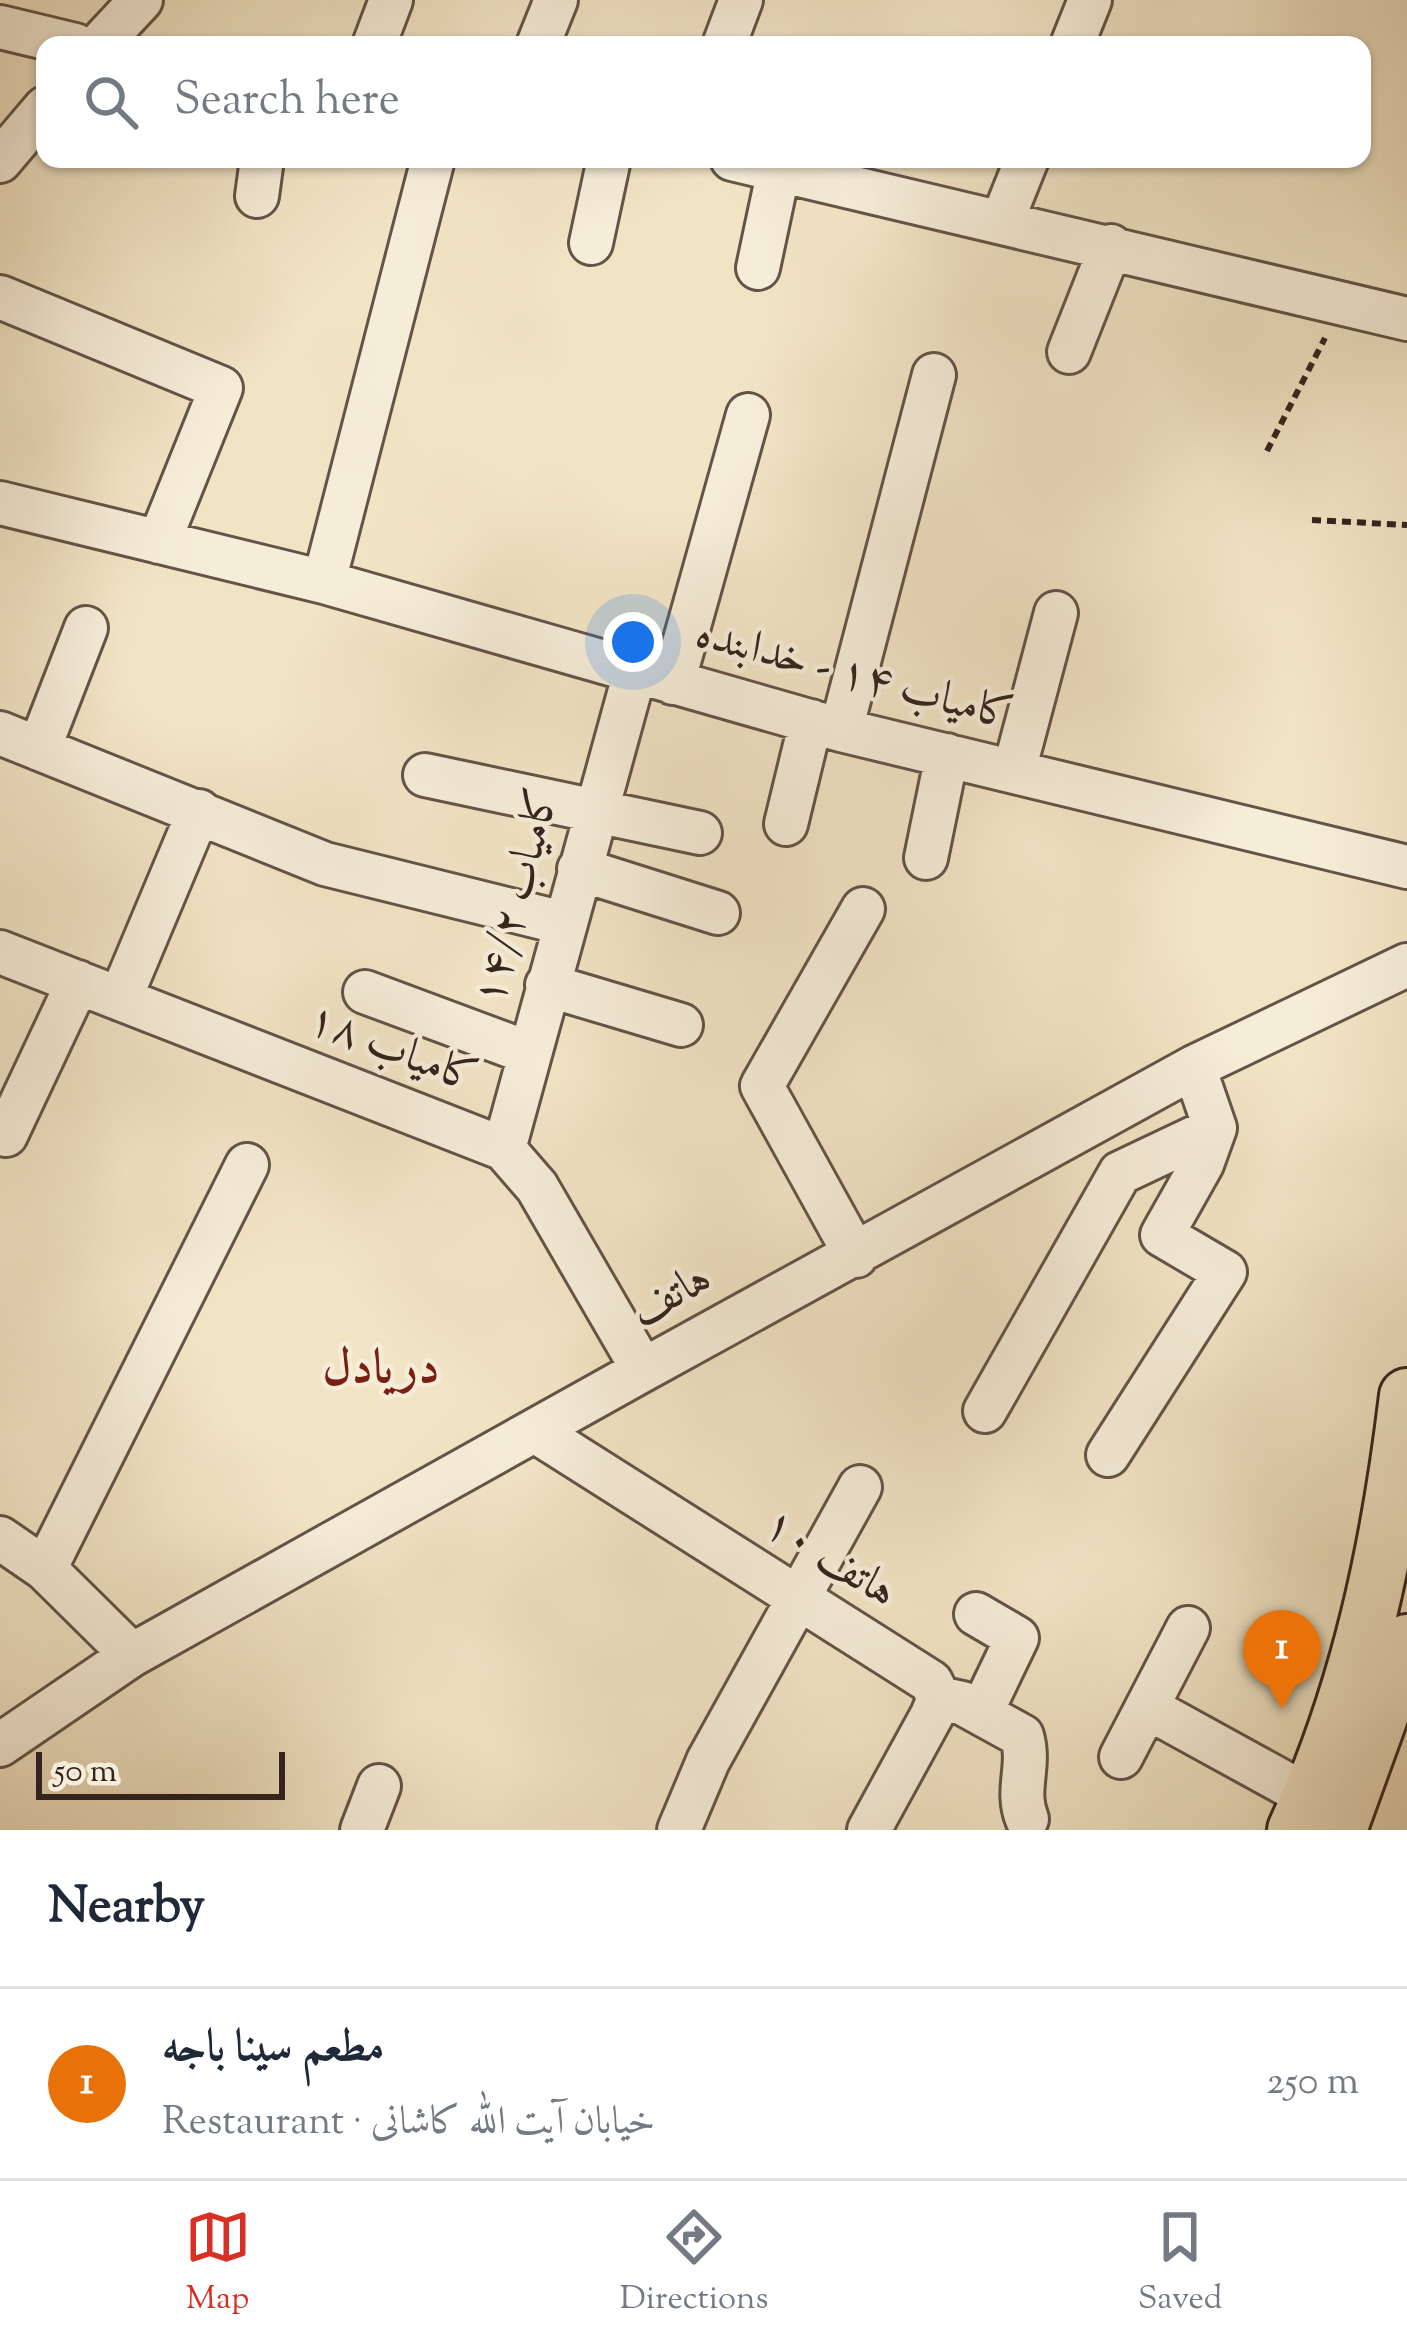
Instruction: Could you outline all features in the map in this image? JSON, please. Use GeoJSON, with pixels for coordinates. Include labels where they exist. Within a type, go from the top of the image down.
{"type":"FeatureCollection","features":[{"type":"Feature","properties":{"kind":"main road"},"geometry":{"type":"LineString","coordinates":[[1315,1819],[1367,1635],[1394,1504],[1407,1396]]}},
{"type":"Feature","properties":{"kind":"main road"},"geometry":{"type":"LineString","coordinates":[[1315,1819],[1407,1646]]}},
{"type":"Feature","properties":{"kind":"street"},"geometry":{"type":"LineString","coordinates":[[107,36],[141,0]]}},
{"type":"Feature","properties":{"kind":"street"},"geometry":{"type":"LineString","coordinates":[[377,36],[391,0]]}},
{"type":"Feature","properties":{"kind":"street"},"geometry":{"type":"LineString","coordinates":[[542,36],[556,0]]}},
{"type":"Feature","properties":{"kind":"street"},"geometry":{"type":"LineString","coordinates":[[727,36],[741,0]]}},
{"type":"Feature","properties":{"kind":"street"},"geometry":{"type":"LineString","coordinates":[[1076,36],[1090,0]]}},
{"type":"Feature","properties":{"kind":"street"},"geometry":{"type":"LineString","coordinates":[[0,27],[38,36]]}},
{"type":"Feature","properties":{"kind":"street"},"geometry":{"type":"LineString","coordinates":[[0,161],[36,119]]}},
{"type":"Feature","properties":{"kind":"street"},"geometry":{"type":"LineString","coordinates":[[324,582],[431,168]]}},
{"type":"Feature","properties":{"kind":"street"},"geometry":{"type":"LineString","coordinates":[[591,243],[607,168]]}},
{"type":"Feature","properties":{"kind":"street"},"geometry":{"type":"LineString","coordinates":[[774,168],[853,172],[1003,219],[1407,319]]}},
{"type":"Feature","properties":{"kind":"street"},"geometry":{"type":"LineString","coordinates":[[1003,219],[1023,168]]}},
{"type":"Feature","properties":{"kind":"street"},"geometry":{"type":"LineString","coordinates":[[758,268],[778,169]]}},
{"type":"Feature","properties":{"kind":"street"},"geometry":{"type":"LineString","coordinates":[[1070,352],[1111,246]]}},
{"type":"Feature","properties":{"kind":"street"},"geometry":{"type":"LineString","coordinates":[[1,298],[221,388],[159,542]]}},
{"type":"Feature","properties":{"kind":"street"},"geometry":{"type":"LineString","coordinates":[[786,824],[826,725],[934,375]]}},
{"type":"Feature","properties":{"kind":"street","name":"کامیاب ۱۴/۲"},"geometry":{"type":"LineString","coordinates":[[504,1150],[596,808],[654,678],[748,415]]}},
{"type":"Feature","properties":{"kind":"street","name":"کامیاب ۱۴ - خدابنده"},"geometry":{"type":"LineString","coordinates":[[0,503],[324,582],[826,725],[1407,867]]}},
{"type":"Feature","properties":{"kind":"street"},"geometry":{"type":"LineString","coordinates":[[1014,771],[1056,613]]}},
{"type":"Feature","properties":{"kind":"street"},"geometry":{"type":"LineString","coordinates":[[86,628],[20,741],[325,863],[563,923]]}},
{"type":"Feature","properties":{"kind":"street"},"geometry":{"type":"LineString","coordinates":[[926,858],[947,755]]}},
{"type":"Feature","properties":{"kind":"street"},"geometry":{"type":"LineString","coordinates":[[424,775],[700,833]]}},
{"type":"Feature","properties":{"kind":"street"},"geometry":{"type":"LineString","coordinates":[[120,999],[199,811]]}},
{"type":"Feature","properties":{"kind":"street"},"geometry":{"type":"LineString","coordinates":[[578,869],[718,914]]}},
{"type":"Feature","properties":{"kind":"street"},"geometry":{"type":"LineString","coordinates":[[856,1256],[762,1086],[863,909]]}},
{"type":"Feature","properties":{"kind":"street","name":"کامیاب ۱۸"},"geometry":{"type":"LineString","coordinates":[[0,952],[504,1150],[536,1187],[643,1370]]}},
{"type":"Feature","properties":{"kind":"street","name":"هاتف"},"geometry":{"type":"LineString","coordinates":[[0,1744],[132,1655],[643,1370],[1194,1067],[1407,965]]}},
{"type":"Feature","properties":{"kind":"street"},"geometry":{"type":"LineString","coordinates":[[6,1135],[78,982]]}},
{"type":"Feature","properties":{"kind":"street"},"geometry":{"type":"LineString","coordinates":[[547,985],[681,1025]]}},
{"type":"Feature","properties":{"kind":"street"},"geometry":{"type":"LineString","coordinates":[[365,992],[530,1053]]}},
{"type":"Feature","properties":{"kind":"street"},"geometry":{"type":"LineString","coordinates":[[1108,1455],[1225,1272],[1162,1234],[1202,1164],[1215,1128],[1194,1067]]}},
{"type":"Feature","properties":{"kind":"street"},"geometry":{"type":"LineString","coordinates":[[985,1411],[1120,1173],[1215,1128]]}},
{"type":"Feature","properties":{"kind":"street"},"geometry":{"type":"LineString","coordinates":[[45,1569],[247,1165]]}},
{"type":"Feature","properties":{"kind":"street","name":"هاتف ۱۰"},"geometry":{"type":"LineString","coordinates":[[535,1430],[794,1600],[931,1682],[939,1698]]}},
{"type":"Feature","properties":{"kind":"street"},"geometry":{"type":"LineString","coordinates":[[679,1830],[708,1761],[860,1487]]}},
{"type":"Feature","properties":{"kind":"street"},"geometry":{"type":"LineString","coordinates":[[0,1538],[45,1569],[132,1655]]}},
{"type":"Feature","properties":{"kind":"street"},"geometry":{"type":"LineString","coordinates":[[976,1614],[1017,1638],[981,1713]]}},
{"type":"Feature","properties":{"kind":"street"},"geometry":{"type":"LineString","coordinates":[[1121,1757],[1188,1628]]}},
{"type":"Feature","properties":{"kind":"street"},"geometry":{"type":"LineString","coordinates":[[869,1830],[939,1698],[981,1713],[1022,1736],[1027,1754],[1018,1798],[1027,1820]]}},
{"type":"Feature","properties":{"kind":"street"},"geometry":{"type":"LineString","coordinates":[[1148,1708],[1315,1819]]}},
{"type":"Feature","properties":{"kind":"street"},"geometry":{"type":"LineString","coordinates":[[362,1830],[379,1786]]}},
{"type":"Feature","properties":{"kind":"path"},"geometry":{"type":"LineString","coordinates":[[1267,451],[1343,303]]}},
{"type":"Feature","properties":{"kind":"path"},"geometry":{"type":"LineString","coordinates":[[1312,520],[1407,525]]}},
{"type":"Feature","properties":{"kind":"place","name":"مطعم سينا باجه"},"geometry":{"type":"Point","coordinates":[1282,1709]}},
{"type":"Feature","properties":{"kind":"district","name":"دریادل"},"geometry":{"type":"Point","coordinates":[381,1370]}}]}
